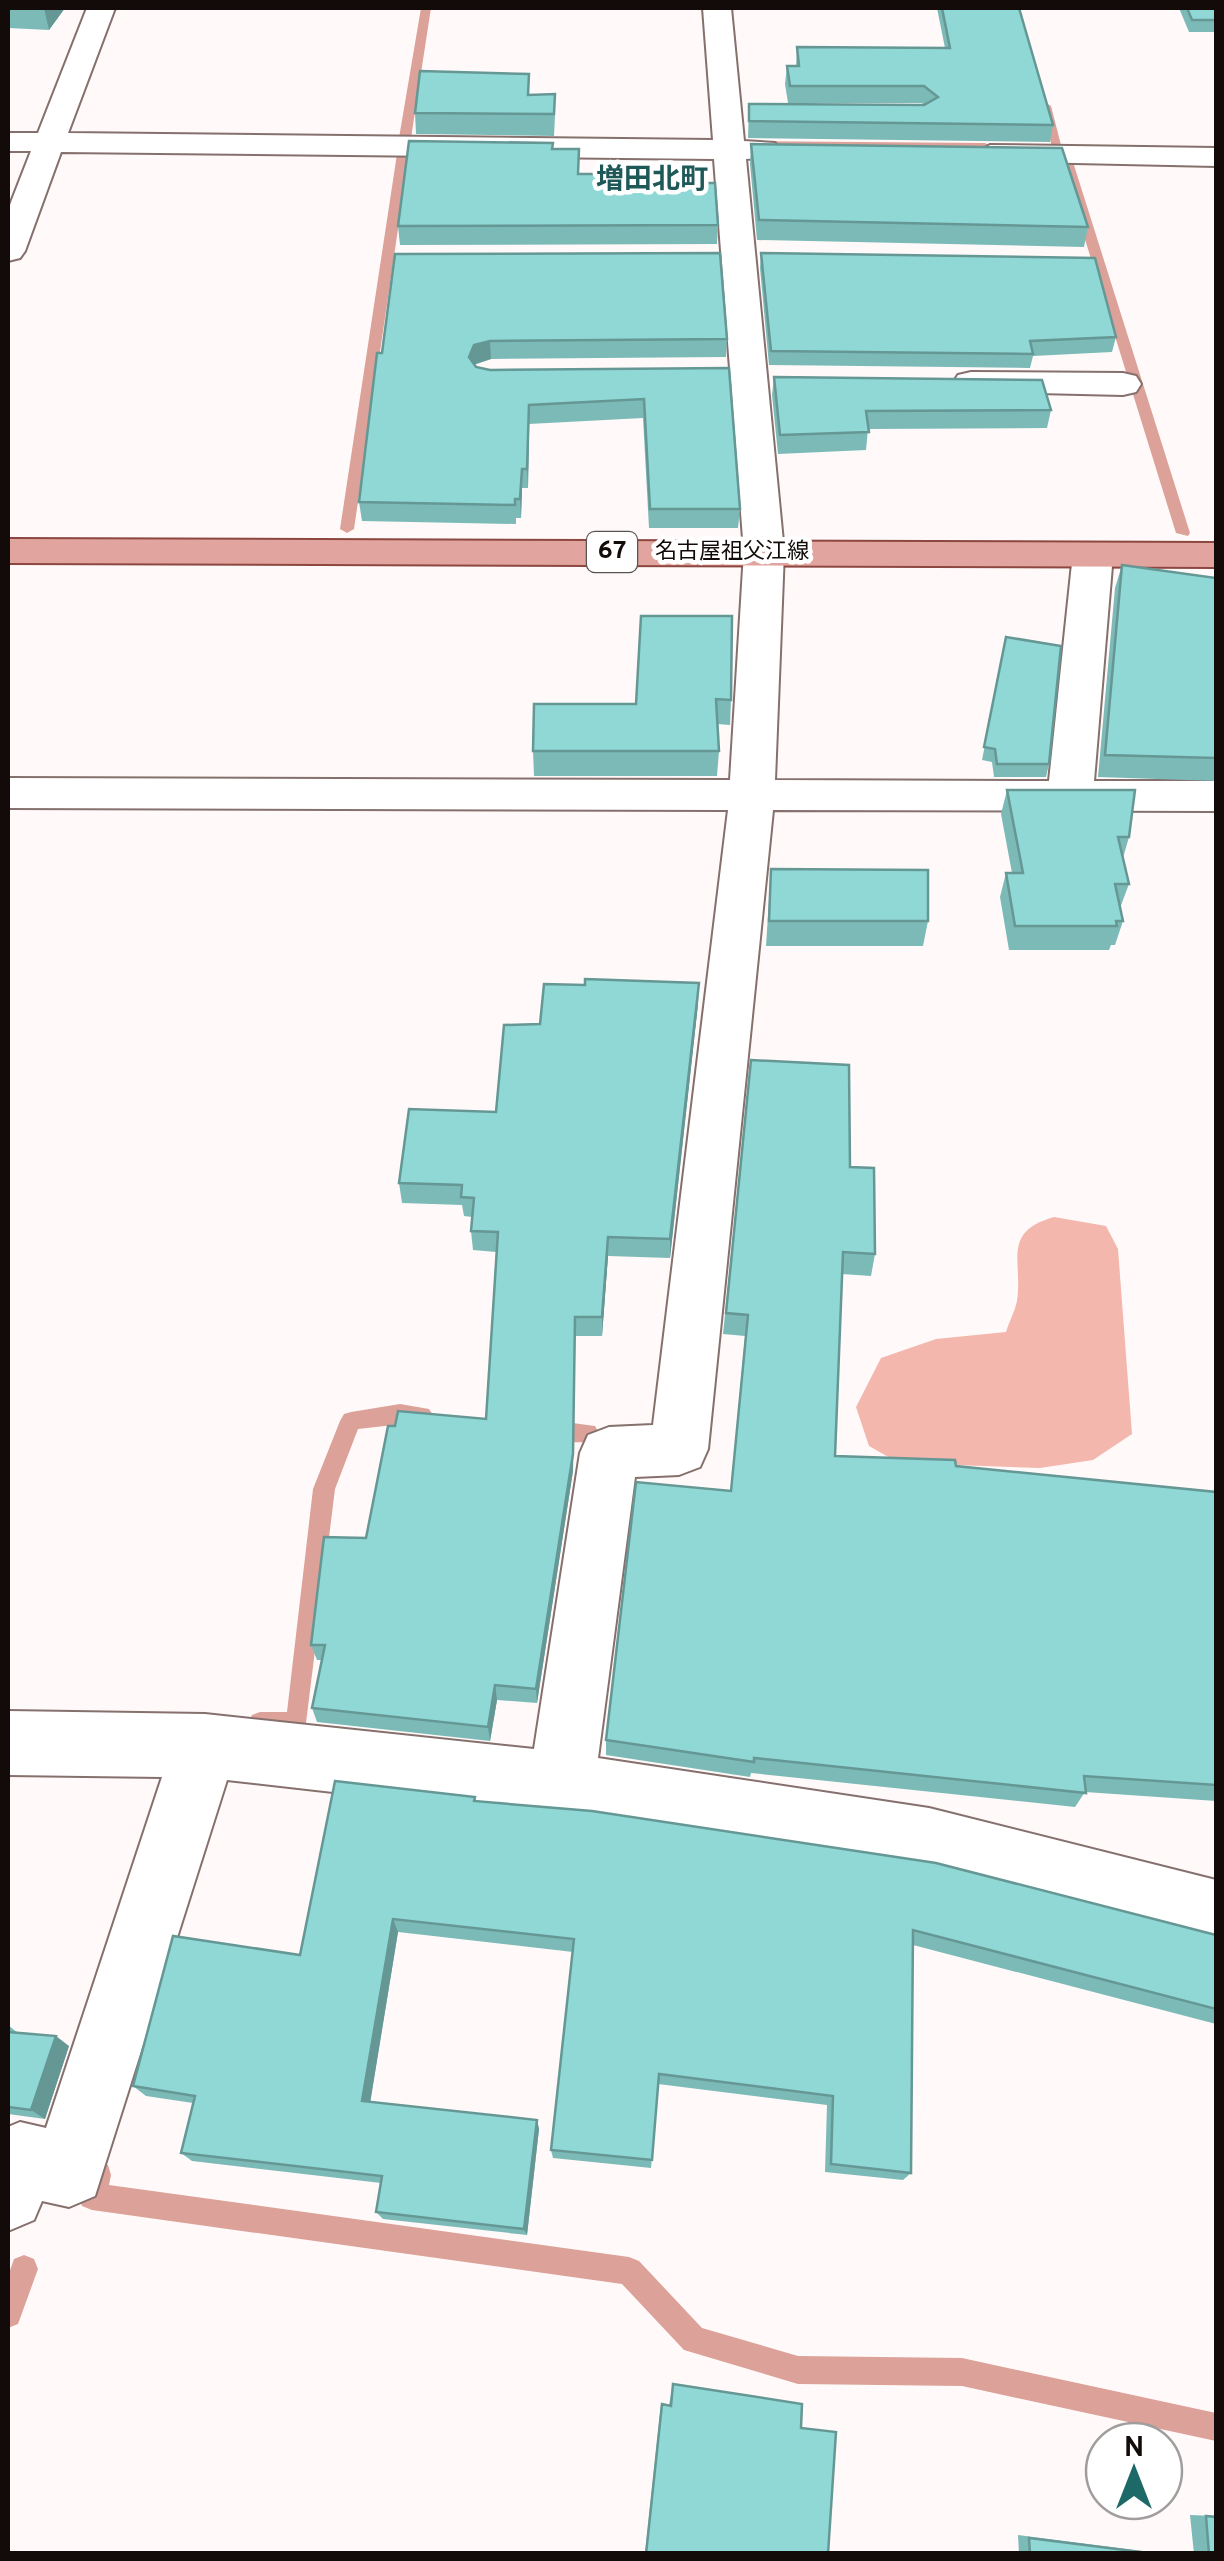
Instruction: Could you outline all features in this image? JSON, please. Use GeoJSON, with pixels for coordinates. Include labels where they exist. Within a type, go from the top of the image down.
{"type":"FeatureCollection","features":[{"type":"Feature","properties":{"kind":"main road","name":"名古屋祖父江線"},"geometry":{"type":"LineString","coordinates":[[8,551],[1216,555]]}},
{"type":"Feature","properties":{"kind":"street"},"geometry":{"type":"LineString","coordinates":[[8,251],[101,8]]}},
{"type":"Feature","properties":{"kind":"street"},"geometry":{"type":"LineString","coordinates":[[561,1785],[609,1454],[679,1449],[752,793],[764,552],[716,8]]}},
{"type":"Feature","properties":{"kind":"street"},"geometry":{"type":"LineString","coordinates":[[8,142],[804,151]]}},
{"type":"Feature","properties":{"kind":"street"},"geometry":{"type":"LineString","coordinates":[[957,153],[1216,157]]}},
{"type":"Feature","properties":{"kind":"street"},"geometry":{"type":"LineString","coordinates":[[698,258],[776,254]]}},
{"type":"Feature","properties":{"kind":"street"},"geometry":{"type":"LineString","coordinates":[[708,372],[788,381]]}},
{"type":"Feature","properties":{"kind":"street"},"geometry":{"type":"LineString","coordinates":[[946,382],[1122,384]]}},
{"type":"Feature","properties":{"kind":"street"},"geometry":{"type":"LineString","coordinates":[[1070,795],[1093,554]]}},
{"type":"Feature","properties":{"kind":"street"},"geometry":{"type":"LineString","coordinates":[[8,793],[1216,796]]}},
{"type":"Feature","properties":{"kind":"street"},"geometry":{"type":"LineString","coordinates":[[8,1743],[206,1746],[561,1785],[928,1841],[1216,1914]]}},
{"type":"Feature","properties":{"kind":"street"},"geometry":{"type":"LineString","coordinates":[[8,2194],[20,2160],[69,2170],[206,1746]]}},
{"type":"Feature","properties":{"kind":"shaded area"},"geometry":{"type":"Polygon","coordinates":[[[1054,1217],[1106,1226],[1118,1249],[1132,1434],[1093,1460],[1040,1468],[899,1463],[869,1446],[856,1407],[881,1358],[936,1339],[1006,1332],[1017,1301],[1021,1240],[1037,1223],[1054,1217]]]}},
{"type":"Feature","properties":{"kind":"building"},"geometry":{"type":"Polygon","coordinates":[[[942,8],[1019,8],[1053,125],[749,121],[749,104],[924,105],[938,97],[924,86],[790,86],[787,66],[799,66],[797,47],[950,48],[942,8]]]}},
{"type":"Feature","properties":{"kind":"building"},"geometry":{"type":"Polygon","coordinates":[[[1187,8],[1216,8],[1216,20],[1192,20],[1187,8]]]}},
{"type":"Feature","properties":{"kind":"building"},"geometry":{"type":"Polygon","coordinates":[[[420,71],[529,74],[528,95],[555,94],[554,114],[415,113],[420,71]]]}},
{"type":"Feature","properties":{"kind":"building"},"geometry":{"type":"Polygon","coordinates":[[[409,141],[553,143],[552,149],[579,149],[578,174],[598,174],[598,183],[715,183],[718,225],[398,226],[409,141]]]}},
{"type":"Feature","properties":{"kind":"building"},"geometry":{"type":"Polygon","coordinates":[[[751,144],[1062,148],[1088,227],[759,220],[751,144]]]}},
{"type":"Feature","properties":{"kind":"building"},"geometry":{"type":"Polygon","coordinates":[[[720,253],[727,339],[490,341],[474,345],[469,357],[476,367],[490,370],[729,368],[740,509],[650,509],[644,399],[529,405],[527,469],[522,469],[520,499],[515,499],[515,505],[359,502],[377,353],[382,353],[395,254],[720,253]]]}},
{"type":"Feature","properties":{"kind":"building"},"geometry":{"type":"Polygon","coordinates":[[[761,253],[1095,258],[1116,337],[1030,341],[1033,354],[771,351],[761,253]]]}},
{"type":"Feature","properties":{"kind":"building"},"geometry":{"type":"Polygon","coordinates":[[[774,377],[1042,380],[1051,410],[866,411],[869,432],[780,435],[774,377]]]}},
{"type":"Feature","properties":{"kind":"building"},"geometry":{"type":"Polygon","coordinates":[[[1122,565],[1216,578],[1216,758],[1105,755],[1122,565]]]}},
{"type":"Feature","properties":{"kind":"building"},"geometry":{"type":"Polygon","coordinates":[[[641,616],[732,616],[731,700],[716,699],[719,751],[533,751],[534,704],[636,704],[641,616]]]}},
{"type":"Feature","properties":{"kind":"building"},"geometry":{"type":"Polygon","coordinates":[[[1006,637],[1061,646],[1049,764],[997,764],[995,749],[984,747],[1006,637]]]}},
{"type":"Feature","properties":{"kind":"building"},"geometry":{"type":"Polygon","coordinates":[[[1007,790],[1135,790],[1129,837],[1118,837],[1129,884],[1115,884],[1123,921],[1116,921],[1117,926],[1015,926],[1006,873],[1023,873],[1007,790]]]}},
{"type":"Feature","properties":{"kind":"building"},"geometry":{"type":"Polygon","coordinates":[[[771,869],[928,870],[928,921],[769,921],[771,869]]]}},
{"type":"Feature","properties":{"kind":"building"},"geometry":{"type":"Polygon","coordinates":[[[585,979],[699,983],[670,1239],[608,1237],[602,1317],[575,1317],[573,1454],[536,1689],[495,1685],[488,1727],[312,1708],[325,1645],[311,1645],[324,1537],[366,1538],[388,1426],[395,1426],[398,1411],[486,1419],[498,1232],[471,1231],[474,1198],[461,1197],[462,1185],[399,1183],[409,1109],[496,1112],[504,1025],[540,1024],[544,984],[585,985],[585,979]]]}},
{"type":"Feature","properties":{"kind":"building"},"geometry":{"type":"Polygon","coordinates":[[[751,1060],[849,1065],[850,1167],[874,1168],[875,1254],[843,1252],[835,1456],[955,1460],[956,1466],[1216,1492],[1216,1785],[1084,1776],[1086,1793],[754,1758],[754,1762],[606,1740],[636,1482],[731,1491],[748,1315],[726,1313],[751,1060]]]}},
{"type":"Feature","properties":{"kind":"building"},"geometry":{"type":"Polygon","coordinates":[[[335,1781],[475,1797],[474,1801],[592,1811],[936,1863],[1216,1935],[1216,2009],[913,1930],[911,2173],[831,2164],[833,2096],[659,2074],[652,2160],[551,2150],[574,1939],[393,1919],[362,2101],[537,2120],[524,2229],[376,2212],[382,2176],[181,2153],[195,2096],[133,2086],[173,1936],[300,1955],[335,1781]]]}},
{"type":"Feature","properties":{"kind":"building"},"geometry":{"type":"Polygon","coordinates":[[[8,2032],[56,2036],[31,2110],[8,2107],[8,2032]]]}},
{"type":"Feature","properties":{"kind":"building"},"geometry":{"type":"Polygon","coordinates":[[[673,2384],[802,2404],[801,2428],[836,2432],[828,2554],[646,2554],[662,2404],[671,2406],[673,2384]]]}},
{"type":"Feature","properties":{"kind":"building"},"geometry":{"type":"Polygon","coordinates":[[[1206,2516],[1216,2517],[1216,2554],[1209,2554],[1206,2516]]]}},
{"type":"Feature","properties":{"kind":"building"},"geometry":{"type":"Polygon","coordinates":[[[1029,2538],[1157,2554],[1030,2554],[1029,2538]]]}},
{"type":"Feature","properties":{"kind":"waterway"},"geometry":{"type":"LineString","coordinates":[[405,138],[426,8]]}},
{"type":"Feature","properties":{"kind":"waterway"},"geometry":{"type":"LineString","coordinates":[[1046,106],[1058,147]]}},
{"type":"Feature","properties":{"kind":"waterway"},"geometry":{"type":"LineString","coordinates":[[747,143],[985,146]]}},
{"type":"Feature","properties":{"kind":"waterway"},"geometry":{"type":"LineString","coordinates":[[347,529],[403,154]]}},
{"type":"Feature","properties":{"kind":"waterway"},"geometry":{"type":"LineString","coordinates":[[1067,162],[1183,533]]}},
{"type":"Feature","properties":{"kind":"waterway"},"geometry":{"type":"LineString","coordinates":[[260,1723],[297,1723],[324,1489],[351,1421],[400,1413],[422,1415]]}},
{"type":"Feature","properties":{"kind":"waterway"},"geometry":{"type":"LineString","coordinates":[[550,1429],[588,1433]]}},
{"type":"Feature","properties":{"kind":"waterway"},"geometry":{"type":"LineString","coordinates":[[98,2175],[92,2196],[629,2271],[694,2340],[798,2370],[962,2372],[1216,2427]]}},
{"type":"Feature","properties":{"kind":"waterway"},"geometry":{"type":"LineString","coordinates":[[8,2314],[24,2269]]}},
{"type":"Feature","properties":{"kind":"district","name":"増田北町"},"geometry":{"type":"Point","coordinates":[652,181]}}]}
